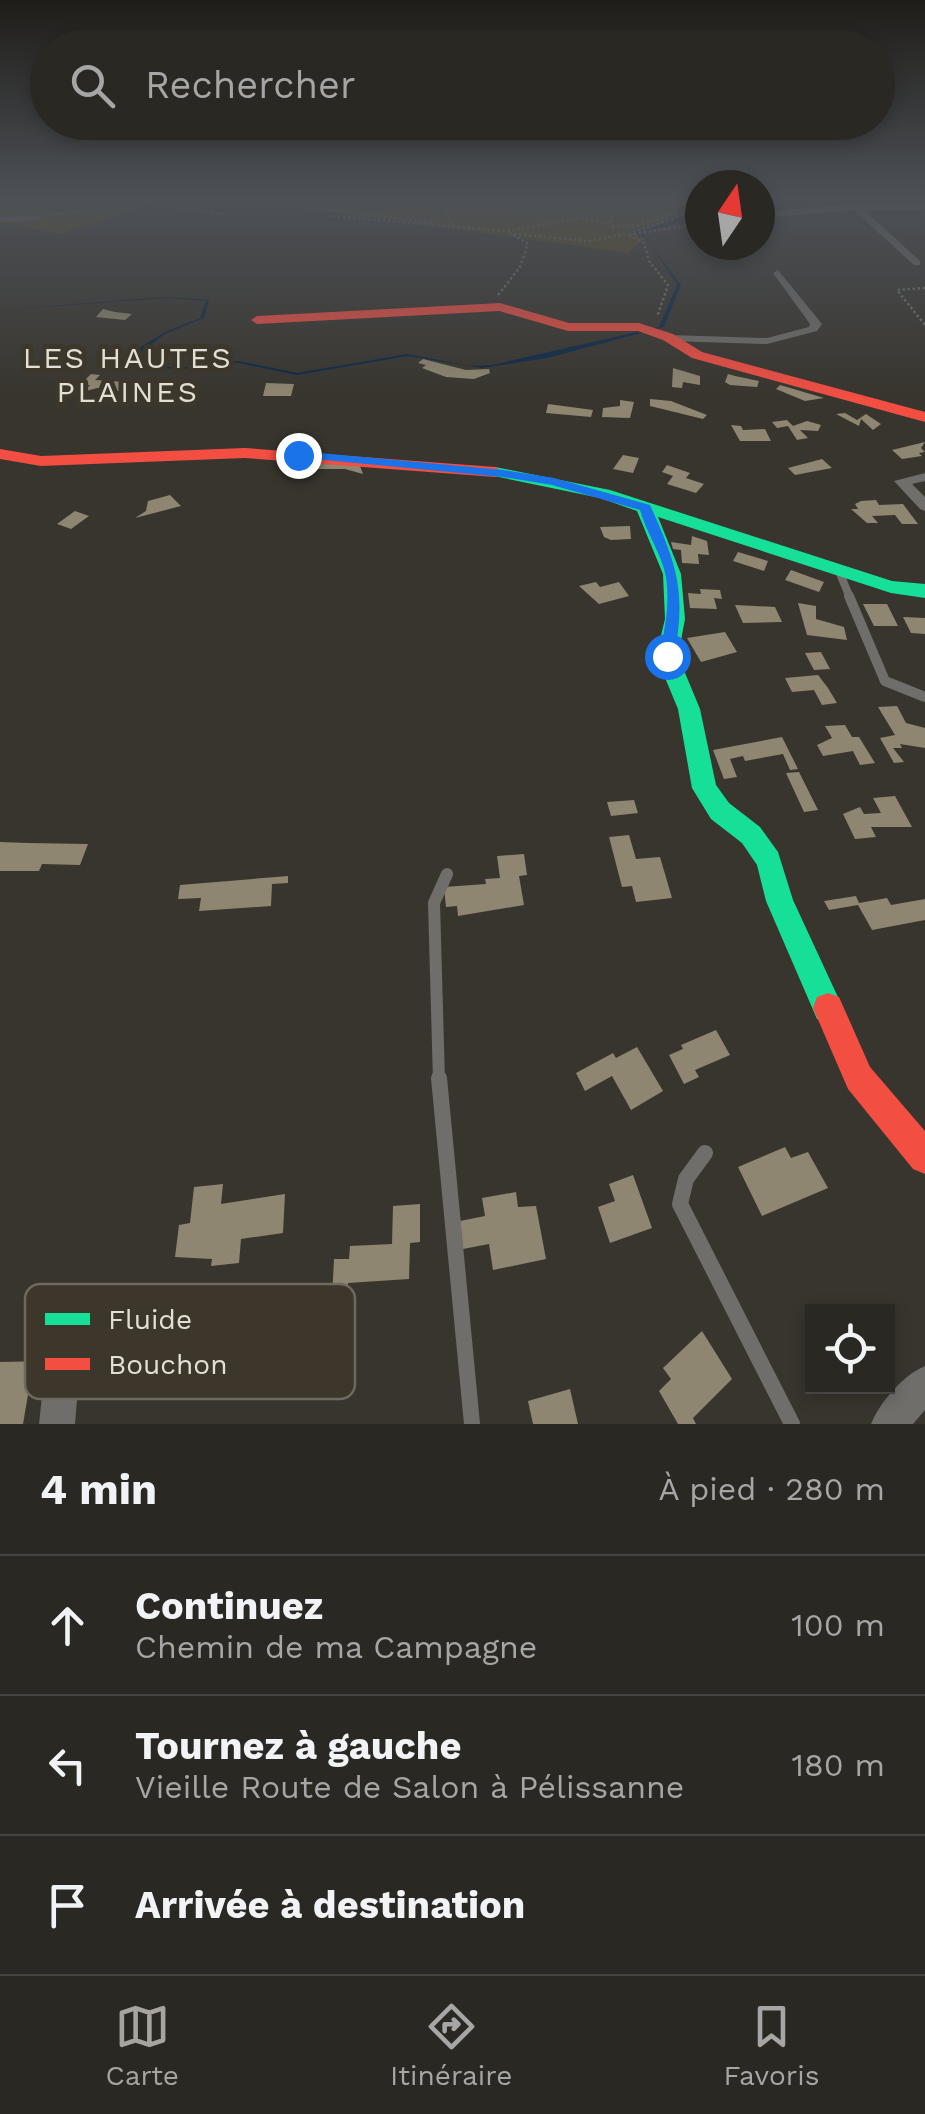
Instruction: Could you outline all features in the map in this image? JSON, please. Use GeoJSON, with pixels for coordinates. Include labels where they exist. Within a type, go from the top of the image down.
{"type":"FeatureCollection","features":[{"type":"Feature","properties":{"kind":"street"},"geometry":{"type":"LineString","coordinates":[[257,320],[500,307],[568,327],[766,341],[813,329],[816,324],[778,273]]}},
{"type":"Feature","properties":{"kind":"street"},"geometry":{"type":"LineString","coordinates":[[658,333],[697,355],[925,417]]}},
{"type":"Feature","properties":{"kind":"street"},"geometry":{"type":"LineString","coordinates":[[0,454],[40,461],[298,455],[520,476],[645,508],[892,587],[925,591]]}},
{"type":"Feature","properties":{"kind":"street"},"geometry":{"type":"LineString","coordinates":[[925,477],[901,481],[925,506]]}},
{"type":"Feature","properties":{"kind":"street"},"geometry":{"type":"LineString","coordinates":[[645,508],[654,540],[672,574],[674,619],[667,656],[689,709],[704,788],[720,811],[751,835],[769,860],[780,900],[858,1078],[925,1157]]}},
{"type":"Feature","properties":{"kind":"street"},"geometry":{"type":"LineString","coordinates":[[889,1424],[925,1384]]}},
{"type":"Feature","properties":{"kind":"street"},"geometry":{"type":"LineString","coordinates":[[58,1424],[60,1399]]}},
{"type":"Feature","properties":{"kind":"lane"},"geometry":{"type":"LineString","coordinates":[[839,570],[885,681],[925,697]]}},
{"type":"Feature","properties":{"kind":"lane"},"geometry":{"type":"LineString","coordinates":[[447,874],[434,903],[440,1116],[472,1424]]}},
{"type":"Feature","properties":{"kind":"lane"},"geometry":{"type":"LineString","coordinates":[[706,1152],[686,1180],[680,1204],[792,1424]]}},
{"type":"Feature","properties":{"kind":"path"},"geometry":{"type":"LineString","coordinates":[[500,307],[498,296],[521,264]]}},
{"type":"Feature","properties":{"kind":"path"},"geometry":{"type":"LineString","coordinates":[[653,264],[668,284],[658,333]]}},
{"type":"Feature","properties":{"kind":"path"},"geometry":{"type":"LineString","coordinates":[[925,288],[897,290],[925,325]]}},
{"type":"Feature","properties":{"kind":"water"},"geometry":{"type":"Polygon","coordinates":[[[664,264],[681,285],[664,327],[547,358],[482,368],[408,356],[297,375],[238,363],[182,369],[123,366],[124,357],[165,332],[200,318],[206,301],[167,298],[0,310],[164,297],[209,300],[204,318],[165,334],[126,363],[179,368],[239,361],[297,373],[407,354],[471,366],[492,365],[659,327],[677,285],[664,264]]]}},
{"type":"Feature","properties":{"kind":"building"},"geometry":{"type":"Polygon","coordinates":[[[103,309],[132,314],[125,320],[96,317],[103,309]]]}},
{"type":"Feature","properties":{"kind":"building"},"geometry":{"type":"Polygon","coordinates":[[[423,359],[466,370],[489,369],[490,373],[474,379],[446,377],[422,368],[426,365],[418,363],[423,359]]]}},
{"type":"Feature","properties":{"kind":"building"},"geometry":{"type":"Polygon","coordinates":[[[673,368],[700,376],[700,385],[683,382],[682,388],[672,387],[673,368]]]}},
{"type":"Feature","properties":{"kind":"building"},"geometry":{"type":"Polygon","coordinates":[[[91,374],[100,375],[95,380],[140,383],[130,393],[97,388],[83,392],[90,385],[80,385],[91,374]]]}},
{"type":"Feature","properties":{"kind":"building"},"geometry":{"type":"Polygon","coordinates":[[[728,374],[759,381],[757,387],[730,385],[725,382],[728,374]]]}},
{"type":"Feature","properties":{"kind":"building"},"geometry":{"type":"Polygon","coordinates":[[[266,383],[294,384],[291,396],[263,396],[266,383]]]}},
{"type":"Feature","properties":{"kind":"building"},"geometry":{"type":"Polygon","coordinates":[[[780,385],[824,398],[805,401],[776,389],[780,385]]]}},
{"type":"Feature","properties":{"kind":"building"},"geometry":{"type":"Polygon","coordinates":[[[650,399],[671,401],[707,415],[703,419],[650,406],[650,399]]]}},
{"type":"Feature","properties":{"kind":"building"},"geometry":{"type":"Polygon","coordinates":[[[620,400],[634,402],[630,418],[602,417],[603,408],[620,406],[620,400]]]}},
{"type":"Feature","properties":{"kind":"building"},"geometry":{"type":"Polygon","coordinates":[[[548,404],[593,410],[591,417],[546,413],[548,404]]]}},
{"type":"Feature","properties":{"kind":"building"},"geometry":{"type":"Polygon","coordinates":[[[845,413],[857,420],[866,414],[881,424],[873,430],[861,419],[859,426],[836,414],[845,413]]]}},
{"type":"Feature","properties":{"kind":"building"},"geometry":{"type":"Polygon","coordinates":[[[787,420],[793,426],[807,421],[821,425],[818,431],[800,430],[808,438],[797,440],[788,426],[777,428],[772,422],[787,420]]]}},
{"type":"Feature","properties":{"kind":"building"},"geometry":{"type":"Polygon","coordinates":[[[731,425],[743,430],[765,429],[771,441],[740,441],[731,425]]]}},
{"type":"Feature","properties":{"kind":"building"},"geometry":{"type":"Polygon","coordinates":[[[925,442],[921,448],[925,452],[919,453],[922,456],[902,459],[892,450],[925,442]]]}},
{"type":"Feature","properties":{"kind":"building"},"geometry":{"type":"Polygon","coordinates":[[[623,455],[639,458],[633,473],[613,469],[623,455]]]}},
{"type":"Feature","properties":{"kind":"building"},"geometry":{"type":"Polygon","coordinates":[[[822,459],[832,468],[795,475],[788,468],[822,459]]]}},
{"type":"Feature","properties":{"kind":"building"},"geometry":{"type":"Polygon","coordinates":[[[307,461],[360,466],[363,474],[345,469],[304,469],[307,461]]]}},
{"type":"Feature","properties":{"kind":"building"},"geometry":{"type":"Polygon","coordinates":[[[667,465],[690,473],[686,478],[704,484],[696,493],[667,484],[673,476],[662,472],[667,465]]]}},
{"type":"Feature","properties":{"kind":"building"},"geometry":{"type":"Polygon","coordinates":[[[170,495],[181,506],[135,518],[146,511],[148,501],[170,495]]]}},
{"type":"Feature","properties":{"kind":"building"},"geometry":{"type":"Polygon","coordinates":[[[876,500],[879,505],[903,504],[918,524],[902,524],[895,515],[872,516],[878,523],[867,523],[851,509],[858,509],[855,504],[861,501],[876,500]]]}},
{"type":"Feature","properties":{"kind":"building"},"geometry":{"type":"Polygon","coordinates":[[[75,511],[89,516],[71,529],[57,524],[75,511]]]}},
{"type":"Feature","properties":{"kind":"building"},"geometry":{"type":"Polygon","coordinates":[[[630,526],[631,539],[611,540],[604,537],[600,527],[630,526]]]}},
{"type":"Feature","properties":{"kind":"building"},"geometry":{"type":"Polygon","coordinates":[[[692,536],[707,541],[709,555],[698,554],[699,564],[682,563],[681,550],[673,549],[671,542],[691,545],[692,536]]]}},
{"type":"Feature","properties":{"kind":"building"},"geometry":{"type":"Polygon","coordinates":[[[738,552],[768,561],[764,571],[733,561],[738,552]]]}},
{"type":"Feature","properties":{"kind":"building"},"geometry":{"type":"Polygon","coordinates":[[[791,570],[824,582],[819,592],[785,580],[791,570]]]}},
{"type":"Feature","properties":{"kind":"building"},"geometry":{"type":"Polygon","coordinates":[[[596,582],[600,587],[619,582],[629,596],[599,604],[579,586],[596,582]]]}},
{"type":"Feature","properties":{"kind":"building"},"geometry":{"type":"Polygon","coordinates":[[[700,589],[720,590],[722,599],[714,598],[717,609],[690,608],[688,593],[701,594],[700,589]]]}},
{"type":"Feature","properties":{"kind":"building"},"geometry":{"type":"Polygon","coordinates":[[[798,603],[816,606],[816,619],[844,627],[847,640],[807,635],[798,603]]]}},
{"type":"Feature","properties":{"kind":"building"},"geometry":{"type":"Polygon","coordinates":[[[863,604],[887,604],[898,626],[874,626],[863,604]]]}},
{"type":"Feature","properties":{"kind":"building"},"geometry":{"type":"Polygon","coordinates":[[[735,605],[775,607],[782,622],[743,623],[735,605]]]}},
{"type":"Feature","properties":{"kind":"building"},"geometry":{"type":"Polygon","coordinates":[[[903,617],[925,618],[925,634],[911,633],[903,617]]]}},
{"type":"Feature","properties":{"kind":"building"},"geometry":{"type":"Polygon","coordinates":[[[725,632],[737,652],[701,662],[687,638],[725,632]]]}},
{"type":"Feature","properties":{"kind":"building"},"geometry":{"type":"Polygon","coordinates":[[[821,652],[830,669],[814,670],[805,653],[821,652]]]}},
{"type":"Feature","properties":{"kind":"building"},"geometry":{"type":"Polygon","coordinates":[[[818,675],[837,703],[822,705],[814,690],[792,692],[785,678],[818,675]]]}},
{"type":"Feature","properties":{"kind":"building"},"geometry":{"type":"Polygon","coordinates":[[[897,706],[906,723],[925,728],[925,748],[900,744],[902,748],[893,748],[904,762],[894,763],[880,738],[895,735],[878,707],[897,706]]]}},
{"type":"Feature","properties":{"kind":"building"},"geometry":{"type":"Polygon","coordinates":[[[845,725],[852,737],[859,737],[875,763],[860,765],[853,751],[823,756],[817,745],[832,738],[825,726],[845,725]]]}},
{"type":"Feature","properties":{"kind":"building"},"geometry":{"type":"Polygon","coordinates":[[[782,737],[798,769],[790,770],[783,754],[745,761],[743,756],[730,759],[737,777],[724,779],[713,750],[782,737]]]}},
{"type":"Feature","properties":{"kind":"building"},"geometry":{"type":"Polygon","coordinates":[[[799,772],[818,810],[804,812],[786,773],[799,772]]]}},
{"type":"Feature","properties":{"kind":"building"},"geometry":{"type":"Polygon","coordinates":[[[895,796],[912,827],[871,827],[876,837],[855,839],[843,814],[860,807],[864,814],[881,813],[873,798],[895,796]]]}},
{"type":"Feature","properties":{"kind":"building"},"geometry":{"type":"Polygon","coordinates":[[[634,800],[638,813],[611,816],[607,802],[634,800]]]}},
{"type":"Feature","properties":{"kind":"building"},"geometry":{"type":"Polygon","coordinates":[[[629,835],[636,859],[660,857],[672,898],[636,902],[632,886],[622,887],[609,837],[629,835]]]}},
{"type":"Feature","properties":{"kind":"building"},"geometry":{"type":"Polygon","coordinates":[[[0,842],[88,844],[80,865],[42,864],[39,871],[0,871],[0,842]]]}},
{"type":"Feature","properties":{"kind":"building"},"geometry":{"type":"Polygon","coordinates":[[[524,854],[527,875],[519,876],[524,905],[458,916],[457,906],[446,907],[444,887],[486,884],[485,879],[500,878],[497,856],[524,854]]]}},
{"type":"Feature","properties":{"kind":"building"},"geometry":{"type":"Polygon","coordinates":[[[288,876],[288,883],[272,884],[271,906],[199,911],[201,898],[178,899],[180,885],[288,876]]]}},
{"type":"Feature","properties":{"kind":"building"},"geometry":{"type":"Polygon","coordinates":[[[856,896],[859,903],[887,898],[891,905],[925,899],[925,920],[872,930],[858,905],[829,910],[824,901],[856,896]]]}},
{"type":"Feature","properties":{"kind":"building"},"geometry":{"type":"Polygon","coordinates":[[[716,1030],[730,1055],[695,1070],[699,1077],[684,1084],[669,1055],[683,1049],[681,1045],[716,1030]]]}},
{"type":"Feature","properties":{"kind":"building"},"geometry":{"type":"Polygon","coordinates":[[[637,1047],[663,1091],[631,1110],[612,1076],[585,1091],[576,1073],[613,1053],[616,1058],[637,1047]]]}},
{"type":"Feature","properties":{"kind":"building"},"geometry":{"type":"Polygon","coordinates":[[[785,1147],[791,1158],[808,1152],[828,1188],[762,1216],[738,1167],[785,1147]]]}},
{"type":"Feature","properties":{"kind":"building"},"geometry":{"type":"Polygon","coordinates":[[[633,1175],[652,1228],[610,1243],[598,1207],[615,1201],[609,1184],[633,1175]]]}},
{"type":"Feature","properties":{"kind":"building"},"geometry":{"type":"Polygon","coordinates":[[[223,1184],[221,1204],[285,1194],[283,1233],[241,1239],[239,1263],[211,1266],[212,1259],[175,1257],[179,1225],[190,1223],[194,1187],[223,1184]]]}},
{"type":"Feature","properties":{"kind":"building"},"geometry":{"type":"Polygon","coordinates":[[[516,1192],[518,1207],[536,1206],[546,1259],[493,1270],[489,1244],[463,1249],[460,1221],[485,1216],[482,1198],[516,1192]]]}},
{"type":"Feature","properties":{"kind":"building"},"geometry":{"type":"Polygon","coordinates":[[[420,1204],[420,1242],[410,1243],[409,1279],[333,1284],[334,1259],[349,1259],[350,1246],[392,1244],[393,1206],[420,1204]]]}},
{"type":"Feature","properties":{"kind":"building"},"geometry":{"type":"Polygon","coordinates":[[[702,1331],[732,1379],[693,1418],[696,1424],[678,1424],[659,1391],[671,1379],[663,1368],[702,1331]]]}},
{"type":"Feature","properties":{"kind":"building"},"geometry":{"type":"Polygon","coordinates":[[[25,1361],[27,1399],[23,1424],[0,1424],[0,1362],[25,1361]]]}},
{"type":"Feature","properties":{"kind":"building"},"geometry":{"type":"Polygon","coordinates":[[[570,1389],[578,1424],[533,1424],[528,1401],[570,1389]]]}},
{"type":"Feature","properties":{"kind":"traffic: fast"},"geometry":{"type":"LineString","coordinates":[[495,472],[604,494],[891,587],[925,591]]}},
{"type":"Feature","properties":{"kind":"traffic: fast"},"geometry":{"type":"LineString","coordinates":[[645,508],[672,574],[675,619],[667,656],[689,709],[704,788],[720,811],[751,835],[769,860],[780,901],[828,1008]]}},
{"type":"Feature","properties":{"kind":"traffic: jam"},"geometry":{"type":"LineString","coordinates":[[257,320],[500,307],[568,327],[639,327],[668,337],[697,355],[925,417]]}},
{"type":"Feature","properties":{"kind":"traffic: jam"},"geometry":{"type":"LineString","coordinates":[[0,454],[41,461],[245,453],[495,472]]}},
{"type":"Feature","properties":{"kind":"traffic: jam"},"geometry":{"type":"LineString","coordinates":[[828,1008],[859,1078],[925,1157]]}},
{"type":"Feature","properties":{"kind":"district","name":"LES HAUTES PLAINES"},"geometry":{"type":"Point","coordinates":[128,374]}},
{"type":"Feature","properties":{"kind":"route"},"geometry":{"type":"LineString","coordinates":[[298,455],[503,473],[554,481],[645,508],[654,540],[672,574],[674,619],[667,656]]}}]}
